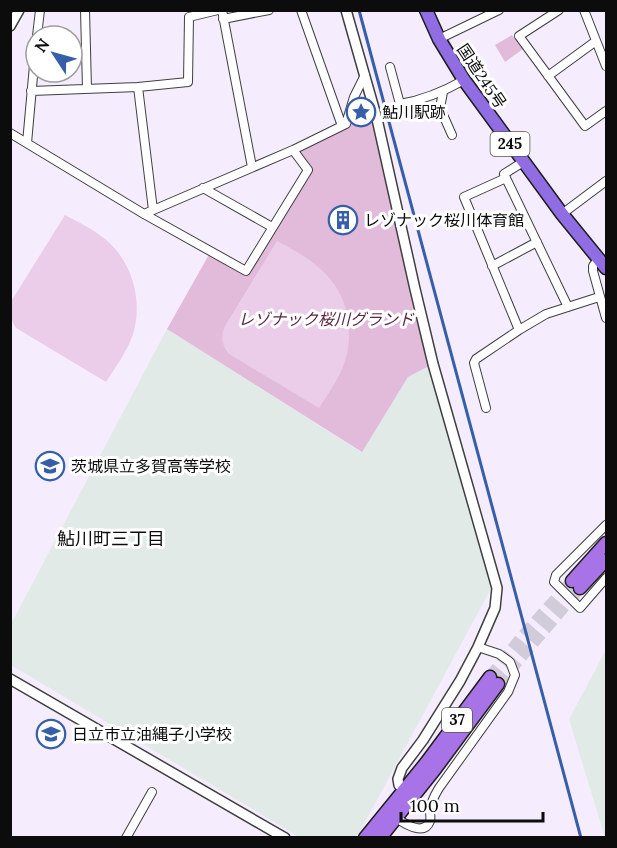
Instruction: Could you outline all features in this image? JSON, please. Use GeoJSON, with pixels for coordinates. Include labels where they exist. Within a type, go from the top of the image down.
{"type":"FeatureCollection","features":[{"type":"Feature","properties":{"kind":"highway","name":"国道245号"},"geometry":{"type":"LineString","coordinates":[[426,10],[439,39],[464,80],[562,214],[606,268]]}},
{"type":"Feature","properties":{"kind":"main road"},"geometry":{"type":"LineString","coordinates":[[606,543],[576,584],[606,560]]}},
{"type":"Feature","properties":{"kind":"main road","name":"37"},"geometry":{"type":"LineString","coordinates":[[365,837],[494,680],[435,769],[380,837]]}},
{"type":"Feature","properties":{"kind":"street"},"geometry":{"type":"LineString","coordinates":[[10,26],[19,10]]}},
{"type":"Feature","properties":{"kind":"street"},"geometry":{"type":"LineString","coordinates":[[85,10],[87,89]]}},
{"type":"Feature","properties":{"kind":"street"},"geometry":{"type":"LineString","coordinates":[[31,91],[138,87],[188,82],[189,18],[269,10]]}},
{"type":"Feature","properties":{"kind":"street"},"geometry":{"type":"LineString","coordinates":[[301,10],[342,126]]}},
{"type":"Feature","properties":{"kind":"street"},"geometry":{"type":"LineString","coordinates":[[346,10],[377,119],[433,364],[497,588],[495,608],[478,647],[460,681],[423,740],[402,768],[398,779],[404,791]]}},
{"type":"Feature","properties":{"kind":"street"},"geometry":{"type":"LineString","coordinates":[[439,39],[499,10]]}},
{"type":"Feature","properties":{"kind":"street"},"geometry":{"type":"LineString","coordinates":[[559,10],[519,36],[585,126],[606,111]]}},
{"type":"Feature","properties":{"kind":"street"},"geometry":{"type":"LineString","coordinates":[[584,10],[606,66]]}},
{"type":"Feature","properties":{"kind":"street"},"geometry":{"type":"LineString","coordinates":[[221,13],[252,167]]}},
{"type":"Feature","properties":{"kind":"street"},"geometry":{"type":"LineString","coordinates":[[548,76],[596,41]]}},
{"type":"Feature","properties":{"kind":"street"},"geometry":{"type":"LineString","coordinates":[[390,67],[400,104],[443,92],[464,80]]}},
{"type":"Feature","properties":{"kind":"street"},"geometry":{"type":"LineString","coordinates":[[144,214],[293,150],[346,124],[354,97],[365,75]]}},
{"type":"Feature","properties":{"kind":"street"},"geometry":{"type":"LineString","coordinates":[[27,143],[32,84]]}},
{"type":"Feature","properties":{"kind":"street"},"geometry":{"type":"LineString","coordinates":[[138,87],[153,210]]}},
{"type":"Feature","properties":{"kind":"street"},"geometry":{"type":"LineString","coordinates":[[443,92],[440,108],[452,135]]}},
{"type":"Feature","properties":{"kind":"street"},"geometry":{"type":"LineString","coordinates":[[10,133],[144,214],[246,271],[308,170],[293,150]]}},
{"type":"Feature","properties":{"kind":"street"},"geometry":{"type":"LineString","coordinates":[[523,162],[504,174],[568,307]]}},
{"type":"Feature","properties":{"kind":"street"},"geometry":{"type":"LineString","coordinates":[[506,178],[464,197],[519,330]]}},
{"type":"Feature","properties":{"kind":"street"},"geometry":{"type":"LineString","coordinates":[[562,214],[606,181]]}},
{"type":"Feature","properties":{"kind":"street"},"geometry":{"type":"LineString","coordinates":[[203,188],[273,227]]}},
{"type":"Feature","properties":{"kind":"street"},"geometry":{"type":"LineString","coordinates":[[492,266],[537,242]]}},
{"type":"Feature","properties":{"kind":"street"},"geometry":{"type":"LineString","coordinates":[[598,259],[593,266],[593,271],[606,318]]}},
{"type":"Feature","properties":{"kind":"street"},"geometry":{"type":"LineString","coordinates":[[486,408],[474,363],[476,358],[546,314],[599,297]]}},
{"type":"Feature","properties":{"kind":"street"},"geometry":{"type":"LineString","coordinates":[[606,525],[556,575],[554,582],[580,608],[606,578]]}},
{"type":"Feature","properties":{"kind":"street"},"geometry":{"type":"LineString","coordinates":[[396,818],[408,826],[417,828],[424,827],[430,821],[432,800],[439,788],[508,692],[515,675],[510,662],[499,654],[478,647]]}},
{"type":"Feature","properties":{"kind":"street"},"geometry":{"type":"LineString","coordinates":[[10,679],[285,837]]}},
{"type":"Feature","properties":{"kind":"street"},"geometry":{"type":"LineString","coordinates":[[126,837],[152,792]]}},
{"type":"Feature","properties":{"kind":"shaded area"},"geometry":{"type":"Polygon","coordinates":[[[167,329],[361,452],[408,377],[433,364],[493,585],[357,837],[299,837],[11,665],[11,624],[167,329]]]}},
{"type":"Feature","properties":{"kind":"shaded area"},"geometry":{"type":"Polygon","coordinates":[[[606,650],[606,837],[605,838],[569,719],[606,650]]]}},
{"type":"Feature","properties":{"kind":"green space"},"geometry":{"type":"Polygon","coordinates":[[[512,35],[523,49],[505,62],[495,45],[512,35]]]}},
{"type":"Feature","properties":{"kind":"green space","name":"レゾナック桜川グランド"},"geometry":{"type":"Polygon","coordinates":[[[377,119],[433,364],[408,377],[362,452],[167,329],[211,251],[245,271],[308,170],[293,150],[346,124],[377,119]]]}},
{"type":"Feature","properties":{"kind":"green space"},"geometry":{"type":"Polygon","coordinates":[[[65,215],[96,232],[115,248],[123,259],[134,284],[137,311],[132,337],[124,355],[106,382],[16,328],[11,318],[12,300],[65,215]]]}},
{"type":"Feature","properties":{"kind":"green space"},"geometry":{"type":"Polygon","coordinates":[[[277,241],[305,257],[328,276],[337,288],[348,316],[349,341],[342,370],[319,408],[229,354],[222,341],[225,326],[277,241]]]}},
{"type":"Feature","properties":{"kind":"tunnel"},"geometry":{"type":"LineString","coordinates":[[490,677],[572,581]]}},
{"type":"Feature","properties":{"kind":"tunnel"},"geometry":{"type":"LineString","coordinates":[[498,684],[580,588]]}},
{"type":"Feature","properties":{"kind":"railway"},"geometry":{"type":"LineString","coordinates":[[359,10],[581,838]]}},
{"type":"Feature","properties":{"kind":"place","name":"鮎川駅跡"},"geometry":{"type":"Point","coordinates":[361,112]}},
{"type":"Feature","properties":{"kind":"place","name":"レゾナック桜川体育館"},"geometry":{"type":"Point","coordinates":[343,220]}},
{"type":"Feature","properties":{"kind":"place","name":"茨城県立多賀高等学校"},"geometry":{"type":"Point","coordinates":[50,466]}},
{"type":"Feature","properties":{"kind":"place","name":"日立市立油縄子小学校"},"geometry":{"type":"Point","coordinates":[51,734]}},
{"type":"Feature","properties":{"kind":"district","name":"鮎川町三丁目"},"geometry":{"type":"Point","coordinates":[111,539]}}]}
